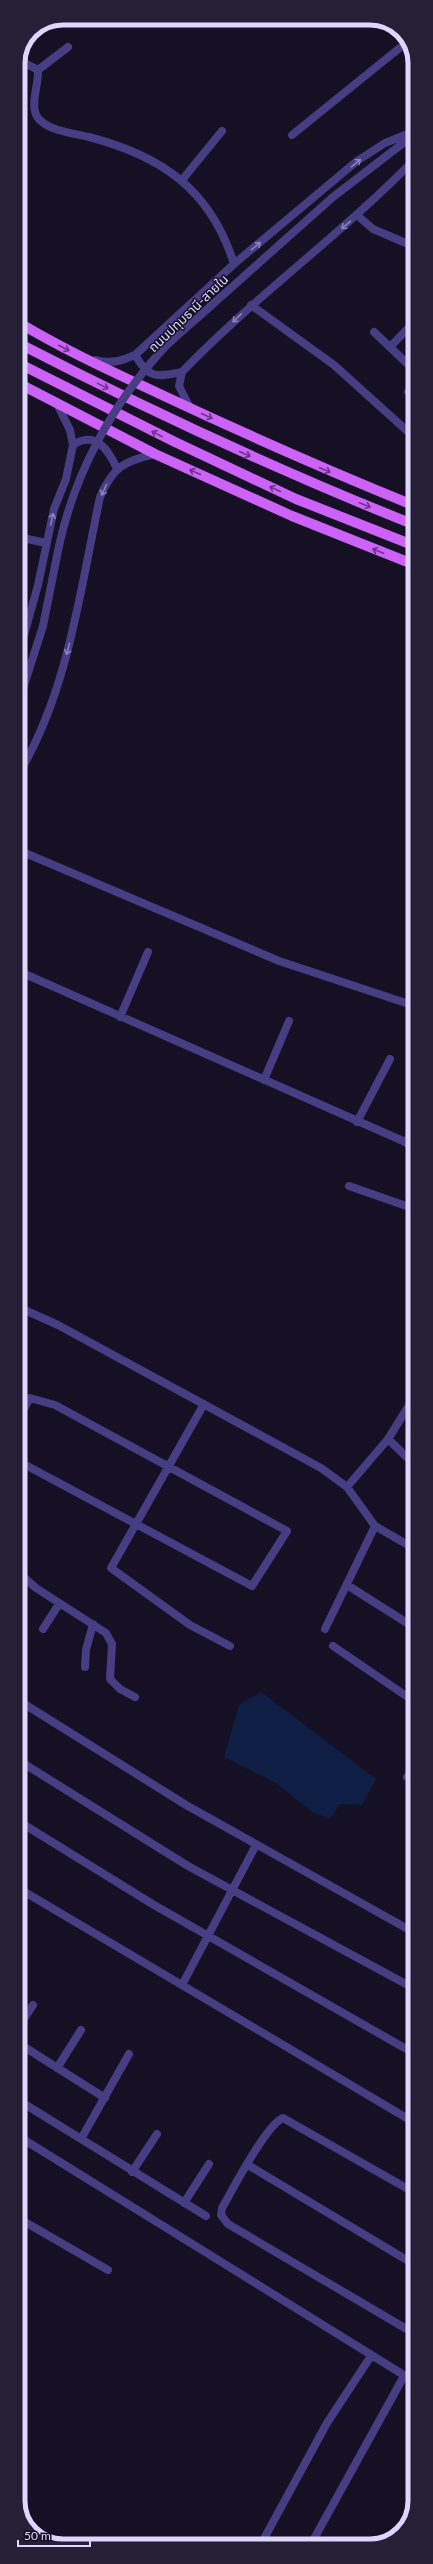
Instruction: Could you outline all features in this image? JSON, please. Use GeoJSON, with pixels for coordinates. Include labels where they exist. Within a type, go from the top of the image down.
{"type":"FeatureCollection","features":[{"type":"Feature","properties":{"kind":"main road"},"geometry":{"type":"LineString","coordinates":[[25,326],[46,339],[80,356],[309,464],[408,503]]}},
{"type":"Feature","properties":{"kind":"main road"},"geometry":{"type":"LineString","coordinates":[[25,332],[46,339]]}},
{"type":"Feature","properties":{"kind":"main road"},"geometry":{"type":"LineString","coordinates":[[25,347],[182,426],[303,480],[408,522]]}},
{"type":"Feature","properties":{"kind":"main road"},"geometry":{"type":"LineString","coordinates":[[25,367],[174,442],[289,496],[408,543]]}},
{"type":"Feature","properties":{"kind":"main road"},"geometry":{"type":"LineString","coordinates":[[25,386],[155,454],[292,516],[408,562]]}},
{"type":"Feature","properties":{"kind":"street"},"geometry":{"type":"LineString","coordinates":[[292,135],[403,45]]}},
{"type":"Feature","properties":{"kind":"street"},"geometry":{"type":"LineString","coordinates":[[68,46],[38,70],[34,110],[39,118],[50,126],[122,146],[155,162],[182,180],[204,203],[218,223],[234,264]]}},
{"type":"Feature","properties":{"kind":"street"},"geometry":{"type":"LineString","coordinates":[[25,63],[38,70]]}},
{"type":"Feature","properties":{"kind":"street"},"geometry":{"type":"LineString","coordinates":[[182,180],[222,131]]}},
{"type":"Feature","properties":{"kind":"street"},"geometry":{"type":"LineString","coordinates":[[80,356],[106,363],[119,362],[135,355],[234,264],[357,161],[386,143],[408,134]]}},
{"type":"Feature","properties":{"kind":"street","name":"ถนนปทุมธานี-สายใน"},"geometry":{"type":"LineString","coordinates":[[25,685],[48,603],[66,516],[79,479],[107,424],[164,349],[333,197],[408,139]]}},
{"type":"Feature","properties":{"kind":"street"},"geometry":{"type":"LineString","coordinates":[[191,409],[179,386],[182,372],[251,305],[358,216],[408,166]]}},
{"type":"Feature","properties":{"kind":"street"},"geometry":{"type":"LineString","coordinates":[[358,216],[373,229],[408,244]]}},
{"type":"Feature","properties":{"kind":"street"},"geometry":{"type":"LineString","coordinates":[[251,305],[334,365],[408,430]]}},
{"type":"Feature","properties":{"kind":"street"},"geometry":{"type":"LineString","coordinates":[[390,347],[408,328]]}},
{"type":"Feature","properties":{"kind":"street"},"geometry":{"type":"LineString","coordinates":[[374,332],[408,364]]}},
{"type":"Feature","properties":{"kind":"street"},"geometry":{"type":"LineString","coordinates":[[135,355],[144,371],[152,375],[182,372]]}},
{"type":"Feature","properties":{"kind":"street"},"geometry":{"type":"LineString","coordinates":[[25,633],[38,585],[54,510],[66,479],[73,445],[70,430],[57,404]]}},
{"type":"Feature","properties":{"kind":"street"},"geometry":{"type":"LineString","coordinates":[[73,445],[88,439],[102,444],[110,452],[117,469]]}},
{"type":"Feature","properties":{"kind":"street"},"geometry":{"type":"LineString","coordinates":[[25,759],[53,697],[69,645],[100,497],[117,469],[135,459],[155,454]]}},
{"type":"Feature","properties":{"kind":"street"},"geometry":{"type":"LineString","coordinates":[[25,538],[46,543]]}},
{"type":"Feature","properties":{"kind":"street"},"geometry":{"type":"LineString","coordinates":[[25,853],[280,961],[408,1004]]}},
{"type":"Feature","properties":{"kind":"street"},"geometry":{"type":"LineString","coordinates":[[120,1017],[148,952]]}},
{"type":"Feature","properties":{"kind":"street"},"geometry":{"type":"LineString","coordinates":[[25,974],[408,1144]]}},
{"type":"Feature","properties":{"kind":"street"},"geometry":{"type":"LineString","coordinates":[[264,1080],[290,1021]]}},
{"type":"Feature","properties":{"kind":"street"},"geometry":{"type":"LineString","coordinates":[[358,1122],[390,1058]]}},
{"type":"Feature","properties":{"kind":"street"},"geometry":{"type":"LineString","coordinates":[[349,1186],[408,1207]]}},
{"type":"Feature","properties":{"kind":"street"},"geometry":{"type":"LineString","coordinates":[[25,1310],[58,1324],[321,1468],[347,1487],[375,1526],[408,1545]]}},
{"type":"Feature","properties":{"kind":"street"},"geometry":{"type":"LineString","coordinates":[[25,1407],[30,1398],[55,1405],[287,1531],[252,1586],[25,1465]]}},
{"type":"Feature","properties":{"kind":"street"},"geometry":{"type":"LineString","coordinates":[[204,1404],[111,1568],[190,1625],[230,1646]]}},
{"type":"Feature","properties":{"kind":"street"},"geometry":{"type":"LineString","coordinates":[[347,1487],[388,1439],[408,1407]]}},
{"type":"Feature","properties":{"kind":"street"},"geometry":{"type":"LineString","coordinates":[[388,1439],[408,1458]]}},
{"type":"Feature","properties":{"kind":"street"},"geometry":{"type":"LineString","coordinates":[[325,1629],[375,1526]]}},
{"type":"Feature","properties":{"kind":"street"},"geometry":{"type":"LineString","coordinates":[[25,1577],[59,1604],[93,1624],[111,1638],[110,1680],[120,1689],[135,1697]]}},
{"type":"Feature","properties":{"kind":"street"},"geometry":{"type":"LineString","coordinates":[[347,1585],[408,1624]]}},
{"type":"Feature","properties":{"kind":"street"},"geometry":{"type":"LineString","coordinates":[[43,1629],[59,1604]]}},
{"type":"Feature","properties":{"kind":"street"},"geometry":{"type":"LineString","coordinates":[[85,1667],[86,1650],[93,1624]]}},
{"type":"Feature","properties":{"kind":"street"},"geometry":{"type":"LineString","coordinates":[[333,1646],[408,1697]]}},
{"type":"Feature","properties":{"kind":"street"},"geometry":{"type":"LineString","coordinates":[[25,1704],[186,1805],[408,1928]]}},
{"type":"Feature","properties":{"kind":"street"},"geometry":{"type":"LineString","coordinates":[[25,1764],[127,1830],[233,1891],[408,1985]]}},
{"type":"Feature","properties":{"kind":"street"},"geometry":{"type":"LineString","coordinates":[[25,1824],[154,1905],[408,2050]]}},
{"type":"Feature","properties":{"kind":"street"},"geometry":{"type":"LineString","coordinates":[[182,1985],[256,1845]]}},
{"type":"Feature","properties":{"kind":"street"},"geometry":{"type":"LineString","coordinates":[[25,1892],[408,2119]]}},
{"type":"Feature","properties":{"kind":"street"},"geometry":{"type":"LineString","coordinates":[[25,2017],[33,2005]]}},
{"type":"Feature","properties":{"kind":"street"},"geometry":{"type":"LineString","coordinates":[[57,2068],[81,2030]]}},
{"type":"Feature","properties":{"kind":"street"},"geometry":{"type":"LineString","coordinates":[[25,2048],[105,2098]]}},
{"type":"Feature","properties":{"kind":"street"},"geometry":{"type":"LineString","coordinates":[[81,2139],[129,2054]]}},
{"type":"Feature","properties":{"kind":"street"},"geometry":{"type":"LineString","coordinates":[[25,2104],[132,2172],[206,2216]]}},
{"type":"Feature","properties":{"kind":"street"},"geometry":{"type":"LineString","coordinates":[[408,2189],[283,2118],[274,2123],[222,2208],[224,2220],[408,2330]]}},
{"type":"Feature","properties":{"kind":"street"},"geometry":{"type":"LineString","coordinates":[[132,2172],[156,2134]]}},
{"type":"Feature","properties":{"kind":"street"},"geometry":{"type":"LineString","coordinates":[[25,2140],[408,2378]]}},
{"type":"Feature","properties":{"kind":"street"},"geometry":{"type":"LineString","coordinates":[[184,2203],[210,2164]]}},
{"type":"Feature","properties":{"kind":"street"},"geometry":{"type":"LineString","coordinates":[[248,2165],[408,2261]]}},
{"type":"Feature","properties":{"kind":"street"},"geometry":{"type":"LineString","coordinates":[[25,2222],[108,2270]]}},
{"type":"Feature","properties":{"kind":"street"},"geometry":{"type":"LineString","coordinates":[[264,2539],[327,2423],[371,2356]]}},
{"type":"Feature","properties":{"kind":"street"},"geometry":{"type":"LineString","coordinates":[[314,2539],[404,2376]]}},
{"type":"Feature","properties":{"kind":"water"},"geometry":{"type":"Polygon","coordinates":[[[261,1692],[376,1779],[362,1805],[340,1804],[330,1819],[312,1812],[276,1783],[224,1757],[239,1705],[261,1692]]]}}]}
